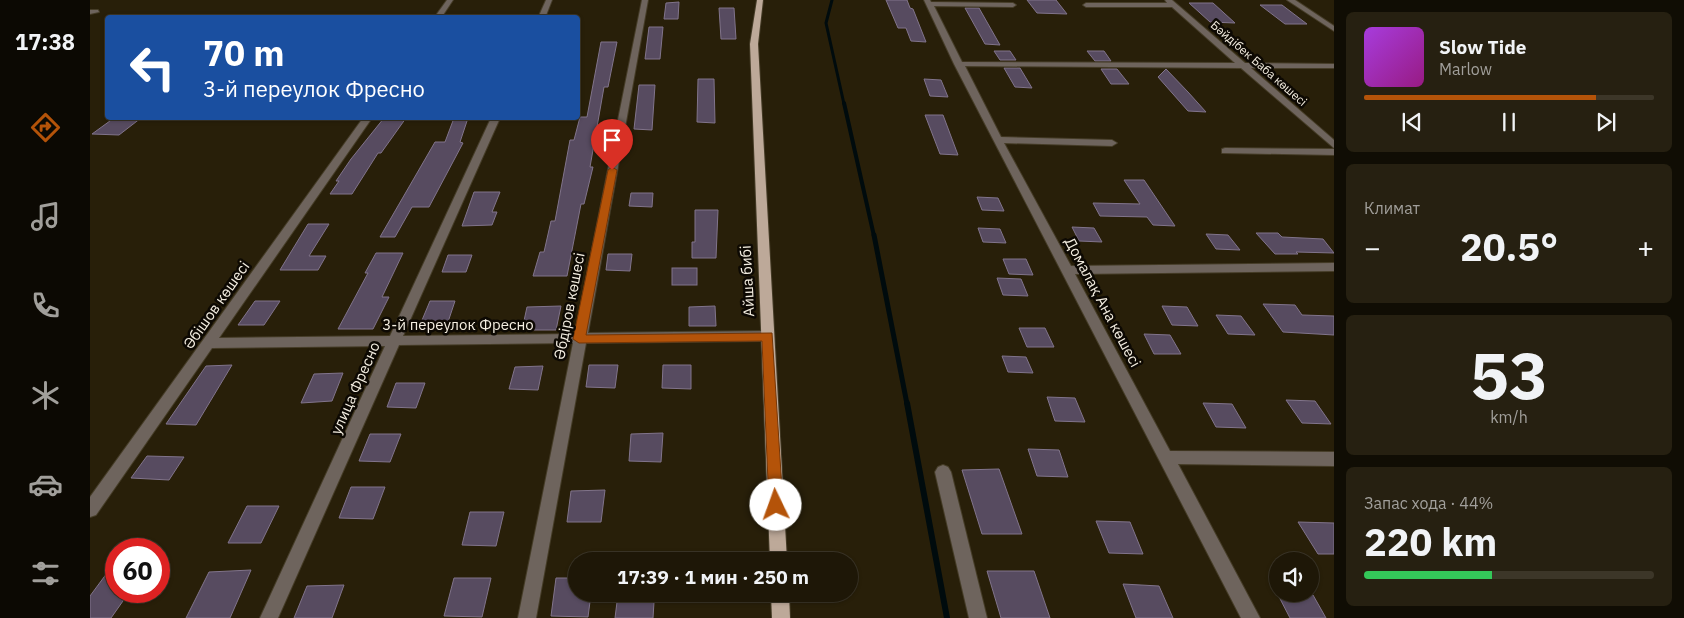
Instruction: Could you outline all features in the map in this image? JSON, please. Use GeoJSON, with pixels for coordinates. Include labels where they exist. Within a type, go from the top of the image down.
{"type":"FeatureCollection","features":[{"type":"Feature","properties":{"kind":"main road","name":"Айша бибі"},"geometry":{"type":"LineString","coordinates":[[760,0],[754,44],[778,552]]}},
{"type":"Feature","properties":{"kind":"main road"},"geometry":{"type":"LineString","coordinates":[[780,602],[781,618]]}},
{"type":"Feature","properties":{"kind":"street"},"geometry":{"type":"LineString","coordinates":[[440,15],[450,0]]}},
{"type":"Feature","properties":{"kind":"street"},"geometry":{"type":"LineString","coordinates":[[542,15],[549,0]]}},
{"type":"Feature","properties":{"kind":"street","name":"Әбдіров көшесі"},"geometry":{"type":"LineString","coordinates":[[527,618],[645,0]]}},
{"type":"Feature","properties":{"kind":"street"},"geometry":{"type":"LineString","coordinates":[[1290,0],[1334,29]]}},
{"type":"Feature","properties":{"kind":"street"},"geometry":{"type":"LineString","coordinates":[[928,2],[1013,5]]}},
{"type":"Feature","properties":{"kind":"street","name":"Домалақ Ана көшесі"},"geometry":{"type":"LineString","coordinates":[[928,2],[958,64],[1167,457],[1250,618]]}},
{"type":"Feature","properties":{"kind":"street"},"geometry":{"type":"LineString","coordinates":[[1086,5],[1171,3]]}},
{"type":"Feature","properties":{"kind":"street","name":"Бәйдібек Баба көшесі"},"geometry":{"type":"LineString","coordinates":[[1171,3],[1334,145]]}},
{"type":"Feature","properties":{"kind":"street"},"geometry":{"type":"LineString","coordinates":[[958,64],[1334,66]]}},
{"type":"Feature","properties":{"kind":"street","name":"Әбішов көшесі"},"geometry":{"type":"LineString","coordinates":[[90,510],[366,120]]}},
{"type":"Feature","properties":{"kind":"street","name":"улица Фресно"},"geometry":{"type":"LineString","coordinates":[[269,618],[494,120]]}},
{"type":"Feature","properties":{"kind":"street"},"geometry":{"type":"LineString","coordinates":[[998,140],[1112,143]]}},
{"type":"Feature","properties":{"kind":"street"},"geometry":{"type":"LineString","coordinates":[[1225,151],[1334,152]]}},
{"type":"Feature","properties":{"kind":"street"},"geometry":{"type":"LineString","coordinates":[[1067,270],[1334,267]]}},
{"type":"Feature","properties":{"kind":"street","name":"3-й переулок Фресно"},"geometry":{"type":"LineString","coordinates":[[209,343],[768,336]]}},
{"type":"Feature","properties":{"kind":"street"},"geometry":{"type":"LineString","coordinates":[[1167,457],[1334,459]]}},
{"type":"Feature","properties":{"kind":"street"},"geometry":{"type":"LineString","coordinates":[[943,472],[978,618]]}},
{"type":"Feature","properties":{"kind":"building"},"geometry":{"type":"Polygon","coordinates":[[[886,0],[907,0],[910,8],[913,9],[926,42],[911,41],[906,28],[898,28],[886,0]]]}},
{"type":"Feature","properties":{"kind":"building"},"geometry":{"type":"Polygon","coordinates":[[[1027,0],[1056,0],[1067,14],[1037,13],[1027,0]]]}},
{"type":"Feature","properties":{"kind":"building"},"geometry":{"type":"Polygon","coordinates":[[[679,2],[678,19],[664,19],[666,3],[679,2]]]}},
{"type":"Feature","properties":{"kind":"building"},"geometry":{"type":"Polygon","coordinates":[[[1189,3],[1213,3],[1235,23],[1210,22],[1189,3]]]}},
{"type":"Feature","properties":{"kind":"building"},"geometry":{"type":"Polygon","coordinates":[[[1260,5],[1282,5],[1307,24],[1285,24],[1260,5]]]}},
{"type":"Feature","properties":{"kind":"building"},"geometry":{"type":"Polygon","coordinates":[[[719,8],[734,8],[736,39],[721,39],[719,8]]]}},
{"type":"Feature","properties":{"kind":"building"},"geometry":{"type":"Polygon","coordinates":[[[965,8],[979,8],[1000,45],[985,44],[965,8]]]}},
{"type":"Feature","properties":{"kind":"building"},"geometry":{"type":"Polygon","coordinates":[[[649,27],[663,27],[660,59],[645,59],[649,27]]]}},
{"type":"Feature","properties":{"kind":"building"},"geometry":{"type":"Polygon","coordinates":[[[601,42],[617,42],[608,87],[604,87],[590,167],[593,167],[584,204],[581,204],[567,276],[533,276],[540,252],[544,252],[551,221],[555,221],[570,140],[574,140],[580,117],[587,117],[601,42]]]}},
{"type":"Feature","properties":{"kind":"building"},"geometry":{"type":"Polygon","coordinates":[[[994,51],[1010,51],[1016,60],[1000,60],[994,51]]]}},
{"type":"Feature","properties":{"kind":"building"},"geometry":{"type":"Polygon","coordinates":[[[1087,51],[1104,51],[1111,61],[1095,61],[1087,51]]]}},
{"type":"Feature","properties":{"kind":"building"},"geometry":{"type":"Polygon","coordinates":[[[1004,68],[1020,68],[1032,88],[1015,87],[1004,68]]]}},
{"type":"Feature","properties":{"kind":"building"},"geometry":{"type":"Polygon","coordinates":[[[1101,69],[1117,69],[1129,84],[1111,84],[1101,69]]]}},
{"type":"Feature","properties":{"kind":"building"},"geometry":{"type":"Polygon","coordinates":[[[1166,69],[1206,112],[1188,111],[1158,77],[1166,69]]]}},
{"type":"Feature","properties":{"kind":"building"},"geometry":{"type":"Polygon","coordinates":[[[698,79],[714,79],[715,123],[697,122],[698,79]]]}},
{"type":"Feature","properties":{"kind":"building"},"geometry":{"type":"Polygon","coordinates":[[[924,79],[941,80],[948,97],[930,96],[924,79]]]}},
{"type":"Feature","properties":{"kind":"building"},"geometry":{"type":"Polygon","coordinates":[[[639,85],[655,85],[652,130],[634,129],[639,85]]]}},
{"type":"Feature","properties":{"kind":"building"},"geometry":{"type":"Polygon","coordinates":[[[925,115],[943,115],[958,155],[940,154],[925,115]]]}},
{"type":"Feature","properties":{"kind":"building"},"geometry":{"type":"Polygon","coordinates":[[[111,120],[138,120],[119,135],[92,134],[111,120]]]}},
{"type":"Feature","properties":{"kind":"building"},"geometry":{"type":"Polygon","coordinates":[[[382,120],[405,120],[381,153],[378,153],[352,194],[330,194],[339,181],[336,181],[382,120]]]}},
{"type":"Feature","properties":{"kind":"building"},"geometry":{"type":"Polygon","coordinates":[[[453,120],[467,120],[460,142],[463,143],[429,207],[412,207],[395,237],[380,237],[435,142],[445,142],[453,120]]]}},
{"type":"Feature","properties":{"kind":"building"},"geometry":{"type":"Polygon","coordinates":[[[1124,180],[1144,180],[1175,226],[1153,225],[1147,217],[1100,216],[1093,203],[1140,204],[1124,180]]]}},
{"type":"Feature","properties":{"kind":"building"},"geometry":{"type":"Polygon","coordinates":[[[474,192],[500,192],[492,212],[497,212],[492,225],[462,226],[474,192]]]}},
{"type":"Feature","properties":{"kind":"building"},"geometry":{"type":"Polygon","coordinates":[[[631,193],[653,193],[652,207],[629,206],[631,193]]]}},
{"type":"Feature","properties":{"kind":"building"},"geometry":{"type":"Polygon","coordinates":[[[977,197],[998,198],[1004,211],[982,210],[977,197]]]}},
{"type":"Feature","properties":{"kind":"building"},"geometry":{"type":"Polygon","coordinates":[[[695,210],[718,210],[716,258],[692,258],[692,242],[695,242],[695,210]]]}},
{"type":"Feature","properties":{"kind":"building"},"geometry":{"type":"Polygon","coordinates":[[[308,224],[329,224],[309,256],[326,256],[318,270],[280,270],[308,224]]]}},
{"type":"Feature","properties":{"kind":"building"},"geometry":{"type":"Polygon","coordinates":[[[1072,227],[1094,228],[1102,242],[1079,241],[1072,227]]]}},
{"type":"Feature","properties":{"kind":"building"},"geometry":{"type":"Polygon","coordinates":[[[978,228],[1000,229],[1006,243],[983,242],[978,228]]]}},
{"type":"Feature","properties":{"kind":"building"},"geometry":{"type":"Polygon","coordinates":[[[1256,233],[1278,233],[1282,237],[1323,239],[1334,253],[1296,252],[1298,254],[1275,254],[1256,233]]]}},
{"type":"Feature","properties":{"kind":"building"},"geometry":{"type":"Polygon","coordinates":[[[1206,234],[1228,235],[1240,250],[1216,249],[1206,234]]]}},
{"type":"Feature","properties":{"kind":"building"},"geometry":{"type":"Polygon","coordinates":[[[376,253],[403,253],[382,297],[389,297],[373,329],[338,329],[368,273],[365,273],[376,253]]]}},
{"type":"Feature","properties":{"kind":"building"},"geometry":{"type":"Polygon","coordinates":[[[608,254],[632,254],[630,271],[606,270],[608,254]]]}},
{"type":"Feature","properties":{"kind":"building"},"geometry":{"type":"Polygon","coordinates":[[[448,255],[472,255],[466,272],[442,272],[448,255]]]}},
{"type":"Feature","properties":{"kind":"building"},"geometry":{"type":"Polygon","coordinates":[[[1003,259],[1026,259],[1033,275],[1009,274],[1003,259]]]}},
{"type":"Feature","properties":{"kind":"building"},"geometry":{"type":"Polygon","coordinates":[[[672,268],[697,268],[697,285],[672,285],[672,268]]]}},
{"type":"Feature","properties":{"kind":"building"},"geometry":{"type":"Polygon","coordinates":[[[997,278],[1021,279],[1028,296],[1003,295],[997,278]]]}},
{"type":"Feature","properties":{"kind":"building"},"geometry":{"type":"Polygon","coordinates":[[[255,301],[280,301],[264,325],[238,325],[255,301]]]}},
{"type":"Feature","properties":{"kind":"building"},"geometry":{"type":"Polygon","coordinates":[[[430,301],[455,301],[447,325],[420,325],[430,301]]]}},
{"type":"Feature","properties":{"kind":"building"},"geometry":{"type":"Polygon","coordinates":[[[1263,304],[1295,305],[1302,315],[1334,316],[1334,335],[1283,332],[1263,304]]]}},
{"type":"Feature","properties":{"kind":"building"},"geometry":{"type":"Polygon","coordinates":[[[561,306],[556,330],[522,330],[527,307],[561,306]]]}},
{"type":"Feature","properties":{"kind":"building"},"geometry":{"type":"Polygon","coordinates":[[[715,306],[716,326],[689,326],[689,307],[715,306]]]}},
{"type":"Feature","properties":{"kind":"building"},"geometry":{"type":"Polygon","coordinates":[[[1162,306],[1187,307],[1198,326],[1172,325],[1162,306]]]}},
{"type":"Feature","properties":{"kind":"building"},"geometry":{"type":"Polygon","coordinates":[[[1216,315],[1241,316],[1255,335],[1228,334],[1216,315]]]}},
{"type":"Feature","properties":{"kind":"building"},"geometry":{"type":"Polygon","coordinates":[[[1019,328],[1045,328],[1054,347],[1027,347],[1019,328]]]}},
{"type":"Feature","properties":{"kind":"building"},"geometry":{"type":"Polygon","coordinates":[[[1144,334],[1170,335],[1181,354],[1154,354],[1144,334]]]}},
{"type":"Feature","properties":{"kind":"building"},"geometry":{"type":"Polygon","coordinates":[[[1002,356],[1026,357],[1033,373],[1008,372],[1002,356]]]}},
{"type":"Feature","properties":{"kind":"building"},"geometry":{"type":"Polygon","coordinates":[[[232,365],[196,425],[166,424],[206,366],[232,365]]]}},
{"type":"Feature","properties":{"kind":"building"},"geometry":{"type":"Polygon","coordinates":[[[589,365],[618,365],[615,388],[586,387],[589,365]]]}},
{"type":"Feature","properties":{"kind":"building"},"geometry":{"type":"Polygon","coordinates":[[[663,365],[691,365],[691,389],[662,388],[663,365]]]}},
{"type":"Feature","properties":{"kind":"building"},"geometry":{"type":"Polygon","coordinates":[[[543,366],[538,390],[509,389],[515,367],[543,366]]]}},
{"type":"Feature","properties":{"kind":"building"},"geometry":{"type":"Polygon","coordinates":[[[343,373],[332,401],[301,403],[314,374],[343,373]]]}},
{"type":"Feature","properties":{"kind":"building"},"geometry":{"type":"Polygon","coordinates":[[[396,383],[425,383],[416,408],[387,407],[396,383]]]}},
{"type":"Feature","properties":{"kind":"building"},"geometry":{"type":"Polygon","coordinates":[[[1047,397],[1075,398],[1085,422],[1055,421],[1047,397]]]}},
{"type":"Feature","properties":{"kind":"building"},"geometry":{"type":"Polygon","coordinates":[[[1286,400],[1315,401],[1331,424],[1302,423],[1286,400]]]}},
{"type":"Feature","properties":{"kind":"building"},"geometry":{"type":"Polygon","coordinates":[[[1203,403],[1232,404],[1246,428],[1216,427],[1203,403]]]}},
{"type":"Feature","properties":{"kind":"building"},"geometry":{"type":"Polygon","coordinates":[[[663,433],[661,462],[629,461],[631,434],[663,433]]]}},
{"type":"Feature","properties":{"kind":"building"},"geometry":{"type":"Polygon","coordinates":[[[370,434],[401,434],[390,462],[359,461],[370,434]]]}},
{"type":"Feature","properties":{"kind":"building"},"geometry":{"type":"Polygon","coordinates":[[[1028,449],[1059,450],[1068,477],[1037,476],[1028,449]]]}},
{"type":"Feature","properties":{"kind":"building"},"geometry":{"type":"Polygon","coordinates":[[[147,456],[184,457],[169,480],[131,478],[147,456]]]}},
{"type":"Feature","properties":{"kind":"building"},"geometry":{"type":"Polygon","coordinates":[[[999,469],[1022,534],[982,534],[962,470],[999,469]]]}},
{"type":"Feature","properties":{"kind":"building"},"geometry":{"type":"Polygon","coordinates":[[[351,487],[385,487],[373,519],[339,518],[351,487]]]}},
{"type":"Feature","properties":{"kind":"building"},"geometry":{"type":"Polygon","coordinates":[[[605,490],[601,522],[567,522],[571,491],[605,490]]]}},
{"type":"Feature","properties":{"kind":"building"},"geometry":{"type":"Polygon","coordinates":[[[247,506],[279,506],[261,543],[228,543],[247,506]]]}},
{"type":"Feature","properties":{"kind":"building"},"geometry":{"type":"Polygon","coordinates":[[[470,512],[504,512],[496,546],[462,545],[470,512]]]}},
{"type":"Feature","properties":{"kind":"building"},"geometry":{"type":"Polygon","coordinates":[[[1096,521],[1130,522],[1143,554],[1109,553],[1096,521]]]}},
{"type":"Feature","properties":{"kind":"building"},"geometry":{"type":"Polygon","coordinates":[[[1298,522],[1334,523],[1334,554],[1319,554],[1298,522]]]}},
{"type":"Feature","properties":{"kind":"building"},"geometry":{"type":"Polygon","coordinates":[[[251,570],[230,618],[186,618],[209,572],[251,570]]]}},
{"type":"Feature","properties":{"kind":"building"},"geometry":{"type":"Polygon","coordinates":[[[987,571],[1034,571],[1050,618],[1001,618],[987,571]]]}},
{"type":"Feature","properties":{"kind":"building"},"geometry":{"type":"Polygon","coordinates":[[[105,576],[105,603],[122,603],[111,618],[90,618],[90,596],[105,576]]]}},
{"type":"Feature","properties":{"kind":"building"},"geometry":{"type":"Polygon","coordinates":[[[454,578],[491,578],[482,617],[444,616],[454,578]]]}},
{"type":"Feature","properties":{"kind":"building"},"geometry":{"type":"Polygon","coordinates":[[[556,578],[568,578],[568,602],[590,602],[588,617],[551,616],[556,578]]]}},
{"type":"Feature","properties":{"kind":"building"},"geometry":{"type":"Polygon","coordinates":[[[1123,584],[1159,586],[1173,618],[1136,618],[1123,584]]]}},
{"type":"Feature","properties":{"kind":"building"},"geometry":{"type":"Polygon","coordinates":[[[344,585],[332,618],[294,618],[307,586],[344,585]]]}},
{"type":"Feature","properties":{"kind":"building"},"geometry":{"type":"Polygon","coordinates":[[[617,602],[654,602],[653,618],[615,618],[617,602]]]}},
{"type":"Feature","properties":{"kind":"building"},"geometry":{"type":"Polygon","coordinates":[[[1282,602],[1317,602],[1326,618],[1290,618],[1282,602]]]}},
{"type":"Feature","properties":{"kind":"waterway"},"geometry":{"type":"LineString","coordinates":[[832,0],[826,23],[844,104]]}},
{"type":"Feature","properties":{"kind":"waterway"},"geometry":{"type":"LineString","coordinates":[[844,103],[874,236]]}},
{"type":"Feature","properties":{"kind":"waterway"},"geometry":{"type":"LineString","coordinates":[[874,235],[907,404]]}},
{"type":"Feature","properties":{"kind":"waterway"},"geometry":{"type":"LineString","coordinates":[[907,403],[947,618]]}},
{"type":"Feature","properties":{"kind":"route"},"geometry":{"type":"LineString","coordinates":[[612,170],[579,339],[768,336],[776,505]]}}]}
